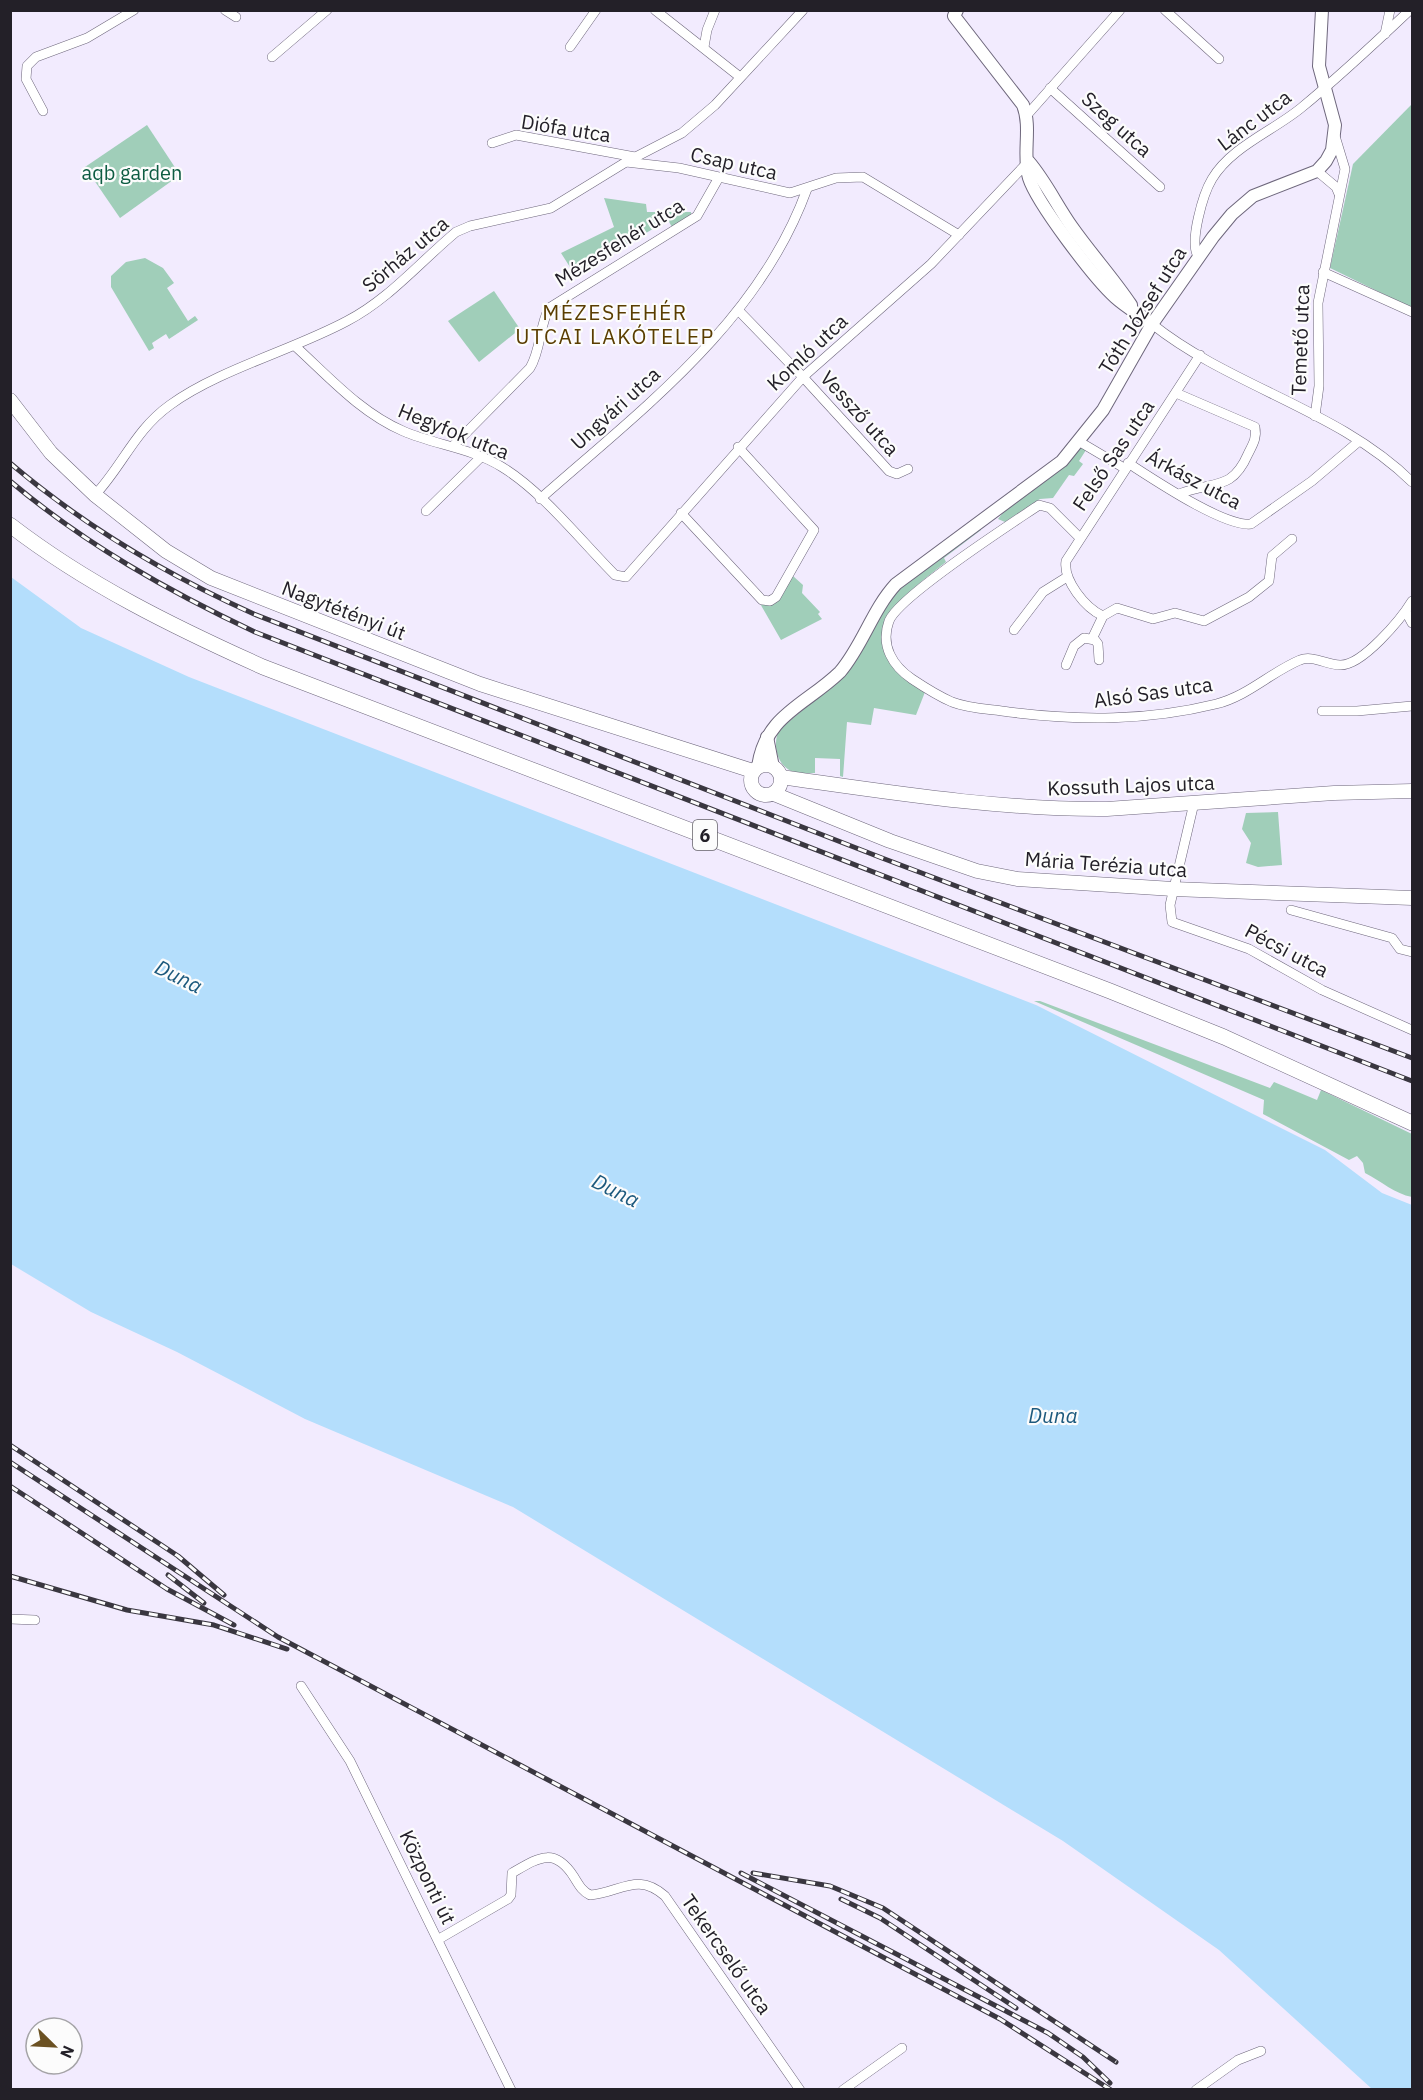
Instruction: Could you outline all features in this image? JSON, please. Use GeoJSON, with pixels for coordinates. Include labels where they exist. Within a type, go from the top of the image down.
{"type":"FeatureCollection","features":[{"type":"Feature","properties":{"kind":"main road","name":"Nagytétényi út"},"geometry":{"type":"LineString","coordinates":[[10,400],[51,453],[95,495],[166,551],[211,578],[480,684],[682,747],[720,763],[756,769],[777,780],[760,795],[720,763]]}},
{"type":"Feature","properties":{"kind":"main road","name":"6"},"geometry":{"type":"LineString","coordinates":[[10,525],[51,557],[105,589],[171,625],[263,667],[1110,991],[1224,1037],[1413,1123]]}},
{"type":"Feature","properties":{"kind":"main road"},"geometry":{"type":"LineString","coordinates":[[751,786],[756,769]]}},
{"type":"Feature","properties":{"kind":"main road","name":"Kossuth Lajos utca"},"geometry":{"type":"LineString","coordinates":[[777,780],[1043,808],[1107,809],[1334,793],[1413,790]]}},
{"type":"Feature","properties":{"kind":"main road","name":"Mária Terézia utca"},"geometry":{"type":"LineString","coordinates":[[777,780],[809,809],[901,845],[998,875],[1042,882],[1413,898]]}},
{"type":"Feature","properties":{"kind":"street"},"geometry":{"type":"LineString","coordinates":[[43,111],[26,79],[27,66],[36,57],[87,38],[134,10]]}},
{"type":"Feature","properties":{"kind":"street"},"geometry":{"type":"LineString","coordinates":[[225,10],[236,17]]}},
{"type":"Feature","properties":{"kind":"street"},"geometry":{"type":"LineString","coordinates":[[272,57],[327,10]]}},
{"type":"Feature","properties":{"kind":"street"},"geometry":{"type":"LineString","coordinates":[[570,47],[596,10]]}},
{"type":"Feature","properties":{"kind":"street"},"geometry":{"type":"LineString","coordinates":[[655,10],[740,77]]}},
{"type":"Feature","properties":{"kind":"street"},"geometry":{"type":"LineString","coordinates":[[704,47],[707,30],[715,10]]}},
{"type":"Feature","properties":{"kind":"street","name":"Sörház utca"},"geometry":{"type":"LineString","coordinates":[[95,495],[106,483],[131,443],[171,404],[207,384],[295,346],[374,305],[456,232],[470,226],[550,208],[626,162],[682,133],[715,105],[803,10]]}},
{"type":"Feature","properties":{"kind":"street"},"geometry":{"type":"LineString","coordinates":[[1027,115],[1120,10]]}},
{"type":"Feature","properties":{"kind":"street"},"geometry":{"type":"LineString","coordinates":[[1164,10],[1219,59]]}},
{"type":"Feature","properties":{"kind":"street","name":"Temető utca"},"geometry":{"type":"LineString","coordinates":[[1315,416],[1319,387],[1318,303],[1345,169],[1335,136],[1334,116],[1327,86],[1319,66],[1322,10]]}},
{"type":"Feature","properties":{"kind":"street"},"geometry":{"type":"LineString","coordinates":[[1385,34],[1390,10]]}},
{"type":"Feature","properties":{"kind":"street","name":"Lánc utca"},"geometry":{"type":"LineString","coordinates":[[1198,256],[1194,250],[1195,231],[1212,179],[1228,160],[1299,110],[1410,10]]}},
{"type":"Feature","properties":{"kind":"street"},"geometry":{"type":"LineString","coordinates":[[953,12],[1023,105],[1027,115],[1029,162],[1040,175],[1087,248],[1135,311],[1200,355],[1315,416],[1358,442],[1400,469],[1413,482]]}},
{"type":"Feature","properties":{"kind":"street","name":"Szeg utca"},"geometry":{"type":"LineString","coordinates":[[1050,88],[1160,187]]}},
{"type":"Feature","properties":{"kind":"street","name":"Diófa utca"},"geometry":{"type":"LineString","coordinates":[[492,142],[516,135],[635,157]]}},
{"type":"Feature","properties":{"kind":"street"},"geometry":{"type":"LineString","coordinates":[[1335,136],[1332,150],[1317,171],[1336,187],[1340,194]]}},
{"type":"Feature","properties":{"kind":"street","name":"Csap utca"},"geometry":{"type":"LineString","coordinates":[[626,162],[679,168],[777,192],[797,193],[836,178],[863,177],[959,235]]}},
{"type":"Feature","properties":{"kind":"street","name":"Komló utca"},"geometry":{"type":"LineString","coordinates":[[621,578],[626,577],[738,447],[803,376],[931,264],[1029,162]]}},
{"type":"Feature","properties":{"kind":"street","name":"Tóth József utca"},"geometry":{"type":"LineString","coordinates":[[756,769],[767,735],[780,718],[812,696],[840,672],[849,661],[879,605],[896,584],[1052,469],[1080,442],[1111,397],[1152,324],[1198,256],[1232,214],[1252,196],[1317,171]]}},
{"type":"Feature","properties":{"kind":"street","name":"Mézesfehér utca"},"geometry":{"type":"LineString","coordinates":[[453,446],[530,368],[534,361],[541,327],[549,308],[690,221],[702,209],[718,179]]}},
{"type":"Feature","properties":{"kind":"street","name":"Ungvári utca"},"geometry":{"type":"LineString","coordinates":[[540,499],[676,378],[739,311],[800,209],[807,189]]}},
{"type":"Feature","properties":{"kind":"street"},"geometry":{"type":"LineString","coordinates":[[1323,272],[1413,312]]}},
{"type":"Feature","properties":{"kind":"street","name":"Vessző utca"},"geometry":{"type":"LineString","coordinates":[[739,311],[803,376],[889,471],[897,474],[908,469]]}},
{"type":"Feature","properties":{"kind":"street","name":"Hegyfok utca"},"geometry":{"type":"LineString","coordinates":[[295,346],[350,396],[384,422],[405,432],[453,446],[509,471],[540,499],[615,576],[621,578]]}},
{"type":"Feature","properties":{"kind":"street","name":"Felső Sas utca"},"geometry":{"type":"LineString","coordinates":[[1067,577],[1066,561],[1079,537],[1200,355]]}},
{"type":"Feature","properties":{"kind":"street"},"geometry":{"type":"LineString","coordinates":[[1176,393],[1255,427],[1257,436],[1242,468],[1231,480],[1220,486],[1193,488],[1179,494]]}},
{"type":"Feature","properties":{"kind":"street","name":"Árkász utca"},"geometry":{"type":"LineString","coordinates":[[1080,442],[1215,515],[1244,525],[1251,524],[1312,481],[1358,442]]}},
{"type":"Feature","properties":{"kind":"street"},"geometry":{"type":"LineString","coordinates":[[681,513],[762,600],[770,601],[776,597],[814,530],[738,447]]}},
{"type":"Feature","properties":{"kind":"street"},"geometry":{"type":"LineString","coordinates":[[426,511],[481,457]]}},
{"type":"Feature","properties":{"kind":"street"},"geometry":{"type":"LineString","coordinates":[[985,518],[996,533],[1039,505],[1046,505],[1079,537]]}},
{"type":"Feature","properties":{"kind":"street","name":"Alsó Sas utca"},"geometry":{"type":"LineString","coordinates":[[996,533],[910,597],[889,621],[886,643],[897,667],[951,701],[969,707],[1068,719],[1105,719],[1217,704],[1243,694],[1303,659],[1343,666],[1354,662],[1376,644],[1406,612],[1413,601]]}},
{"type":"Feature","properties":{"kind":"street"},"geometry":{"type":"LineString","coordinates":[[1092,639],[1103,616],[1117,608],[1153,619],[1175,613],[1204,621],[1249,597],[1269,581],[1272,556],[1292,539]]}},
{"type":"Feature","properties":{"kind":"street"},"geometry":{"type":"LineString","coordinates":[[1014,630],[1043,592],[1067,577],[1094,612],[1103,616]]}},
{"type":"Feature","properties":{"kind":"street"},"geometry":{"type":"LineString","coordinates":[[1406,612],[1413,623]]}},
{"type":"Feature","properties":{"kind":"street"},"geometry":{"type":"LineString","coordinates":[[1066,665],[1074,646],[1084,638],[1092,639],[1098,644],[1098,660]]}},
{"type":"Feature","properties":{"kind":"street"},"geometry":{"type":"LineString","coordinates":[[1322,711],[1357,711],[1413,706]]}},
{"type":"Feature","properties":{"kind":"street"},"geometry":{"type":"LineString","coordinates":[[767,735],[777,780]]}},
{"type":"Feature","properties":{"kind":"street","name":"Pécsi utca"},"geometry":{"type":"LineString","coordinates":[[1194,803],[1169,913],[1177,925],[1240,945],[1322,990],[1413,1030]]}},
{"type":"Feature","properties":{"kind":"street"},"geometry":{"type":"LineString","coordinates":[[1291,909],[1392,938],[1400,949],[1413,952]]}},
{"type":"Feature","properties":{"kind":"street"},"geometry":{"type":"LineString","coordinates":[[10,1619],[35,1620]]}},
{"type":"Feature","properties":{"kind":"street","name":"Központi út"},"geometry":{"type":"LineString","coordinates":[[301,1686],[350,1761],[511,2090]]}},
{"type":"Feature","properties":{"kind":"street","name":"Tekercselő utca"},"geometry":{"type":"LineString","coordinates":[[439,1939],[508,1899],[511,1895],[512,1873],[542,1857],[560,1861],[583,1892],[590,1895],[632,1884],[656,1888],[665,1896],[800,2090]]}},
{"type":"Feature","properties":{"kind":"street"},"geometry":{"type":"LineString","coordinates":[[843,2090],[902,2048]]}},
{"type":"Feature","properties":{"kind":"street"},"geometry":{"type":"LineString","coordinates":[[1196,2090],[1238,2060],[1261,2051]]}},
{"type":"Feature","properties":{"kind":"green space"},"geometry":{"type":"Polygon","coordinates":[[[1412,104],[1412,308],[1330,268],[1353,164],[1412,104]]]}},
{"type":"Feature","properties":{"kind":"green space","name":"aqb garden"},"geometry":{"type":"Polygon","coordinates":[[[147,125],[180,175],[120,218],[85,167],[147,125]]]}},
{"type":"Feature","properties":{"kind":"green space"},"geometry":{"type":"Polygon","coordinates":[[[604,198],[646,204],[647,212],[691,212],[691,216],[672,227],[668,220],[575,275],[561,253],[614,227],[604,198]]]}},
{"type":"Feature","properties":{"kind":"green space"},"geometry":{"type":"Polygon","coordinates":[[[145,258],[163,268],[174,283],[167,288],[188,321],[195,316],[198,320],[169,339],[166,334],[152,343],[154,348],[149,351],[111,287],[111,276],[126,262],[145,258]]]}},
{"type":"Feature","properties":{"kind":"green space"},"geometry":{"type":"Polygon","coordinates":[[[494,291],[520,329],[479,362],[448,321],[494,291]]]}},
{"type":"Feature","properties":{"kind":"green space"},"geometry":{"type":"Polygon","coordinates":[[[1081,446],[1086,450],[1079,461],[1083,464],[1074,476],[1069,475],[1053,498],[1040,499],[1005,522],[998,519],[1005,510],[1081,446]]]}},
{"type":"Feature","properties":{"kind":"green space"},"geometry":{"type":"Polygon","coordinates":[[[979,526],[981,530],[944,558],[946,562],[894,608],[885,623],[883,639],[888,655],[901,672],[925,692],[916,715],[874,708],[871,725],[847,722],[843,777],[840,776],[840,759],[815,758],[815,773],[799,773],[788,769],[780,760],[776,749],[779,730],[844,675],[867,643],[878,613],[893,591],[979,526]]]}},
{"type":"Feature","properties":{"kind":"green space"},"geometry":{"type":"Polygon","coordinates":[[[793,576],[803,585],[802,593],[820,612],[818,614],[822,619],[781,640],[758,600],[768,605],[783,593],[793,576]]]}},
{"type":"Feature","properties":{"kind":"green space"},"geometry":{"type":"Polygon","coordinates":[[[1278,812],[1282,865],[1258,867],[1246,863],[1251,843],[1242,829],[1246,813],[1278,812]]]}},
{"type":"Feature","properties":{"kind":"green space"},"geometry":{"type":"Polygon","coordinates":[[[1034,1001],[1040,1001],[1270,1088],[1274,1082],[1317,1100],[1321,1090],[1412,1134],[1412,1197],[1394,1190],[1365,1173],[1363,1163],[1357,1156],[1349,1160],[1263,1114],[1264,1100],[1034,1001]]]}},
{"type":"Feature","properties":{"kind":"water","name":"Duna"},"geometry":{"type":"Polygon","coordinates":[[[11,577],[81,628],[189,677],[1036,1005],[1325,1150],[1382,1193],[1412,1205],[1412,2089],[1372,2089],[1219,1950],[1063,1841],[513,1507],[305,1419],[177,1352],[91,1312],[11,1264],[11,577]]]}},
{"type":"Feature","properties":{"kind":"railway"},"geometry":{"type":"LineString","coordinates":[[10,463],[67,508],[126,547],[221,599],[254,614],[882,858],[1412,1058]]}},
{"type":"Feature","properties":{"kind":"railway"},"geometry":{"type":"LineString","coordinates":[[10,481],[38,504],[128,565],[255,632],[1412,1081]]}},
{"type":"Feature","properties":{"kind":"railway"},"geometry":{"type":"LineString","coordinates":[[10,1445],[178,1556],[224,1595]]}},
{"type":"Feature","properties":{"kind":"railway"},"geometry":{"type":"LineString","coordinates":[[10,1462],[278,1637],[1000,2019],[1111,2090]]}},
{"type":"Feature","properties":{"kind":"railway"},"geometry":{"type":"LineString","coordinates":[[10,1486],[167,1589],[234,1625]]}},
{"type":"Feature","properties":{"kind":"railway"},"geometry":{"type":"LineString","coordinates":[[168,1575],[204,1603]]}},
{"type":"Feature","properties":{"kind":"railway"},"geometry":{"type":"LineString","coordinates":[[10,1576],[127,1610],[214,1625],[287,1649]]}},
{"type":"Feature","properties":{"kind":"railway"},"geometry":{"type":"LineString","coordinates":[[741,1873],[1048,2033],[1083,2057],[1110,2083]]}},
{"type":"Feature","properties":{"kind":"railway"},"geometry":{"type":"LineString","coordinates":[[753,1873],[830,1886],[883,1908],[1116,2062]]}},
{"type":"Feature","properties":{"kind":"railway"},"geometry":{"type":"LineString","coordinates":[[841,1899],[880,1918],[1016,2008]]}},
{"type":"Feature","properties":{"kind":"district","name":"MÉZESFEHÉR UTCAI LAKÓTELEP"},"geometry":{"type":"Point","coordinates":[615,324]}}]}
